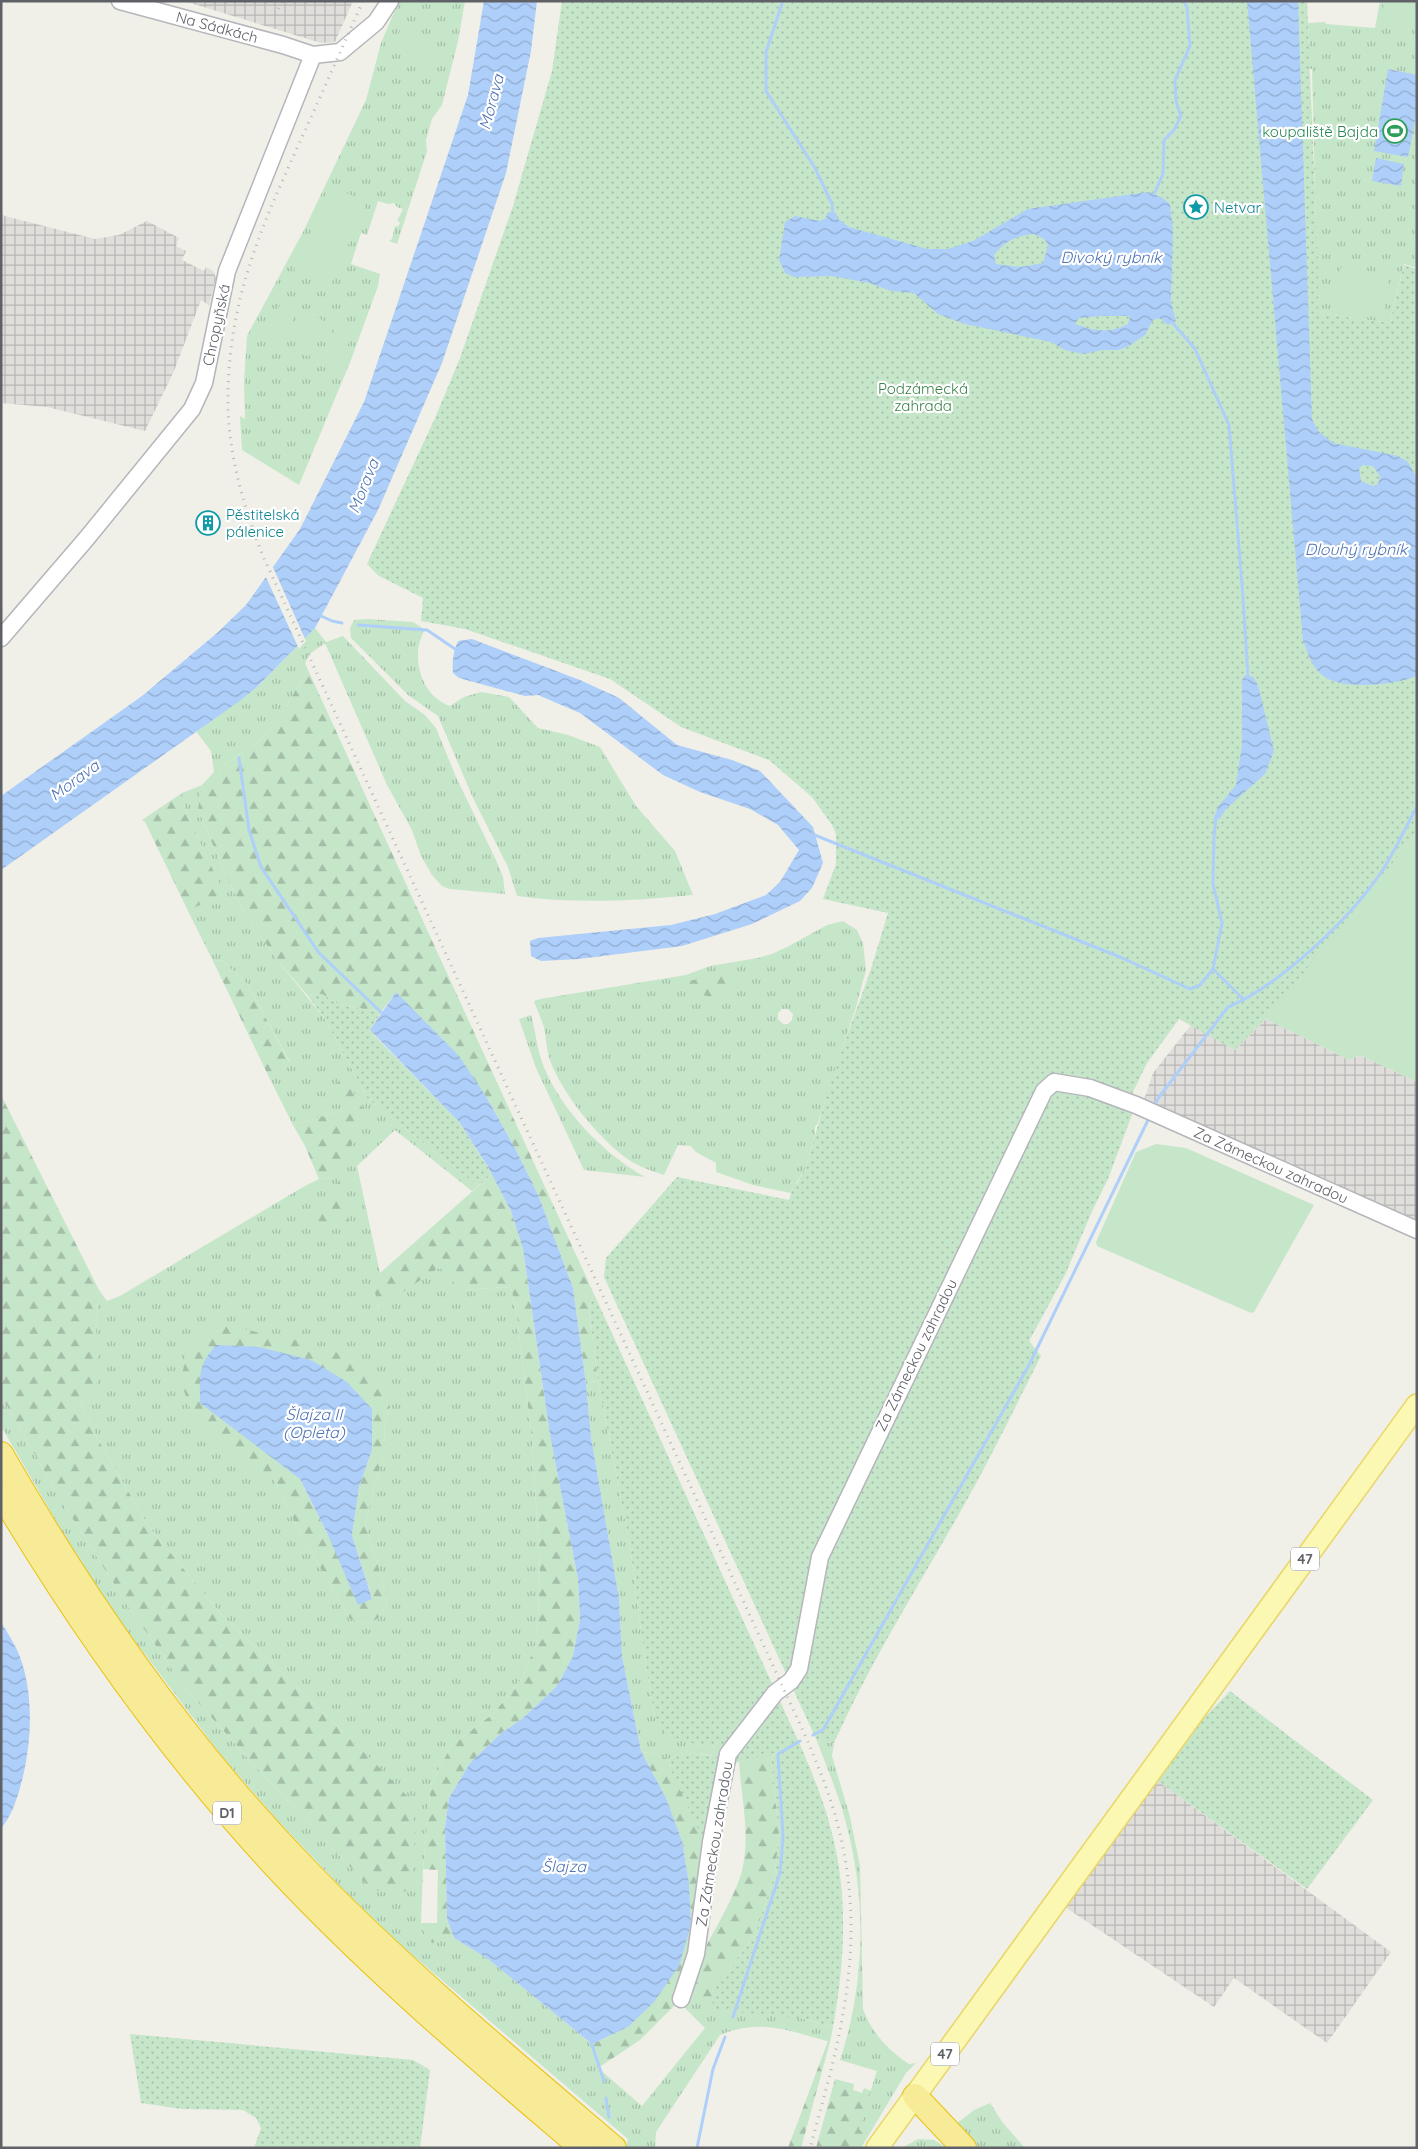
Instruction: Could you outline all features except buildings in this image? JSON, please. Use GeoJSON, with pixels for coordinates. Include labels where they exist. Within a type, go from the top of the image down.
{"type":"FeatureCollection","features":[{"type":"Feature","properties":{"kind":"highway","name":"D1"},"geometry":{"type":"LineString","coordinates":[[1,1454],[96,1609],[175,1717],[264,1824],[307,1871],[384,1947],[623,2147]]}},
{"type":"Feature","properties":{"kind":"highway","name":"D1"},"geometry":{"type":"LineString","coordinates":[[1,1493],[47,1569],[118,1675],[160,1731],[249,1838],[341,1934],[438,2023],[582,2148]]}},
{"type":"Feature","properties":{"kind":"highway"},"geometry":{"type":"LineString","coordinates":[[915,2096],[964,2148]]}},
{"type":"Feature","properties":{"kind":"highway"},"geometry":{"type":"LineString","coordinates":[[537,2109],[575,2148]]}},
{"type":"Feature","properties":{"kind":"main road","name":"47"},"geometry":{"type":"LineString","coordinates":[[877,2148],[1417,1405]]}},
{"type":"Feature","properties":{"kind":"street","name":"Na Sádkách"},"geometry":{"type":"LineString","coordinates":[[120,1],[283,45],[313,56]]}},
{"type":"Feature","properties":{"kind":"street"},"geometry":{"type":"LineString","coordinates":[[313,56],[340,52],[376,22],[390,1]]}},
{"type":"Feature","properties":{"kind":"street","name":"Chropyňská"},"geometry":{"type":"LineString","coordinates":[[1,638],[192,409],[204,384],[227,271],[313,56]]}},
{"type":"Feature","properties":{"kind":"street","name":"Za Zámeckou zahradou"},"geometry":{"type":"LineString","coordinates":[[681,1999],[696,1954],[711,1842],[728,1754],[775,1693],[791,1681],[799,1669],[820,1557],[1044,1090],[1054,1082],[1090,1088],[1136,1105],[1417,1230]]}},
{"type":"Feature","properties":{"kind":"shaded area"},"geometry":{"type":"Polygon","coordinates":[[[184,1],[353,1],[335,42],[321,43],[184,1]]]}},
{"type":"Feature","properties":{"kind":"shaded area"},"geometry":{"type":"Polygon","coordinates":[[[1,215],[95,239],[119,235],[147,221],[179,238],[176,246],[186,251],[182,260],[204,271],[206,267],[213,271],[216,278],[209,305],[201,300],[174,371],[145,431],[47,407],[1,403],[1,215]]]}},
{"type":"Feature","properties":{"kind":"shaded area"},"geometry":{"type":"Polygon","coordinates":[[[1266,1019],[1349,1060],[1360,1055],[1417,1082],[1417,1221],[1144,1100],[1153,1073],[1191,1025],[1235,1050],[1266,1019]]]}},
{"type":"Feature","properties":{"kind":"shaded area"},"geometry":{"type":"Polygon","coordinates":[[[1158,1781],[1391,1952],[1327,2043],[1234,1978],[1214,2007],[1065,1907],[1158,1781]]]}},
{"type":"Feature","properties":{"kind":"green space"},"geometry":{"type":"Polygon","coordinates":[[[399,1],[465,1],[458,41],[442,105],[432,119],[426,140],[427,151],[397,244],[389,241],[392,239],[395,226],[398,227],[400,222],[397,221],[403,209],[397,207],[394,203],[388,204],[378,201],[367,235],[361,233],[351,264],[380,274],[378,286],[351,360],[299,485],[242,450],[240,416],[245,419],[244,382],[247,336],[303,232],[366,100],[381,43],[399,1]]]}},
{"type":"Feature","properties":{"kind":"green space"},"geometry":{"type":"Polygon","coordinates":[[[418,1],[454,1],[451,12],[418,1]]]}},
{"type":"Feature","properties":{"kind":"green space","name":"Podzámecká zahrada"},"geometry":{"type":"Polygon","coordinates":[[[562,1],[1307,1],[1318,265],[1318,313],[1390,323],[1404,265],[1417,269],[1417,833],[1281,1003],[1235,1050],[1179,1019],[1147,1063],[1131,1096],[1133,1112],[1108,1179],[1065,1275],[1029,1341],[1041,1356],[978,1480],[881,1649],[834,1743],[817,1741],[604,1277],[606,1258],[677,1177],[789,1200],[793,1186],[797,1183],[806,1167],[831,1080],[870,972],[888,913],[823,899],[836,864],[836,834],[832,825],[812,797],[769,760],[681,727],[610,679],[465,629],[421,621],[423,598],[379,576],[367,564],[435,418],[460,358],[513,206],[552,71],[562,1]]]}},
{"type":"Feature","properties":{"kind":"green space"},"geometry":{"type":"Polygon","coordinates":[[[1380,1],[1417,1],[1417,268],[1404,264],[1390,323],[1318,313],[1312,69],[1309,69],[1308,23],[1325,22],[1326,24],[1375,28],[1380,1]]]}},
{"type":"Feature","properties":{"kind":"green space"},"geometry":{"type":"Polygon","coordinates":[[[1384,1],[1417,1],[1417,25],[1382,19],[1384,1]]]}},
{"type":"Feature","properties":{"kind":"green space"},"geometry":{"type":"Polygon","coordinates":[[[400,30],[438,44],[431,64],[393,51],[400,30]]]}},
{"type":"Feature","properties":{"kind":"green space"},"geometry":{"type":"Polygon","coordinates":[[[331,186],[367,202],[330,286],[294,270],[331,186]]]}},
{"type":"Feature","properties":{"kind":"green space"},"geometry":{"type":"Polygon","coordinates":[[[1341,267],[1390,274],[1383,317],[1334,310],[1341,267]]]}},
{"type":"Feature","properties":{"kind":"green space"},"geometry":{"type":"Polygon","coordinates":[[[282,301],[298,309],[281,344],[265,336],[282,301]]]}},
{"type":"Feature","properties":{"kind":"green space"},"geometry":{"type":"Polygon","coordinates":[[[310,314],[326,322],[309,357],[293,349],[310,314]]]}},
{"type":"Feature","properties":{"kind":"green space"},"geometry":{"type":"Polygon","coordinates":[[[336,327],[352,336],[335,370],[319,362],[336,327]]]}},
{"type":"Feature","properties":{"kind":"green space"},"geometry":{"type":"Polygon","coordinates":[[[354,620],[413,622],[424,629],[418,649],[419,669],[425,685],[442,702],[450,706],[464,697],[481,692],[509,697],[538,728],[568,735],[600,747],[636,806],[675,851],[693,895],[605,901],[517,896],[508,867],[473,798],[438,716],[408,695],[351,638],[350,628],[354,620]]]}},
{"type":"Feature","properties":{"kind":"green space"},"geometry":{"type":"Polygon","coordinates":[[[315,628],[326,642],[343,636],[405,701],[425,715],[436,728],[456,777],[496,860],[503,877],[505,894],[449,889],[442,886],[432,875],[421,856],[412,830],[387,785],[325,643],[311,653],[305,663],[308,670],[275,724],[258,742],[214,772],[211,751],[196,731],[258,686],[315,628]]]}},
{"type":"Feature","properties":{"kind":"green space"},"geometry":{"type":"Polygon","coordinates":[[[308,670],[594,1294],[589,1308],[598,1380],[586,1384],[573,1288],[539,1197],[487,1098],[396,992],[381,1012],[340,1005],[322,994],[308,996],[278,961],[244,912],[222,867],[198,809],[202,785],[214,772],[258,742],[275,724],[308,670]]]}},
{"type":"Feature","properties":{"kind":"green space"},"geometry":{"type":"Polygon","coordinates":[[[202,785],[198,809],[222,867],[244,912],[278,961],[325,1019],[368,1099],[478,1186],[472,1191],[395,1130],[357,1166],[380,1273],[378,1308],[440,1267],[461,1290],[511,1287],[517,1317],[532,1439],[540,1568],[537,1640],[523,1677],[494,1713],[451,1746],[431,1785],[423,1869],[421,1923],[424,1932],[432,1943],[454,1938],[488,1959],[592,2044],[598,2068],[642,2106],[705,2028],[680,2003],[681,1994],[804,2019],[833,2027],[830,2042],[788,2030],[762,2027],[748,2027],[720,2035],[656,2132],[655,2148],[626,2148],[628,2139],[403,1947],[342,1888],[279,1822],[221,1755],[113,1612],[63,1533],[1,1426],[1,1395],[57,1494],[130,1609],[187,1690],[255,1766],[371,1889],[367,1755],[221,1614],[149,1527],[97,1438],[81,1404],[94,1391],[99,1290],[107,1301],[120,1296],[303,1187],[319,1179],[334,1177],[343,1111],[293,1125],[267,1073],[290,1062],[248,985],[222,960],[213,961],[188,911],[223,892],[186,813],[182,793],[202,785]],[[390,1407],[273,1478],[298,1529],[350,1619],[369,1624],[378,1618],[387,1606],[383,1582],[365,1523],[385,1448],[384,1423],[390,1407]]]}},
{"type":"Feature","properties":{"kind":"green space"},"geometry":{"type":"Polygon","coordinates":[[[182,793],[186,813],[224,893],[188,911],[145,822],[142,820],[182,793]]]}},
{"type":"Feature","properties":{"kind":"green space"},"geometry":{"type":"Polygon","coordinates":[[[1417,833],[1417,1082],[1360,1055],[1349,1060],[1266,1019],[1417,833]]]}},
{"type":"Feature","properties":{"kind":"green space"},"geometry":{"type":"Polygon","coordinates":[[[843,921],[857,930],[863,943],[866,970],[856,1007],[818,1123],[815,1127],[815,1135],[806,1167],[790,1193],[753,1185],[716,1172],[716,1163],[696,1152],[691,1146],[678,1145],[664,1175],[632,1162],[608,1142],[583,1115],[554,1071],[547,1050],[544,1027],[534,1001],[686,975],[710,966],[758,958],[789,946],[827,925],[843,921]],[[782,1009],[778,1013],[778,1019],[783,1024],[788,1024],[792,1020],[793,1014],[788,1009],[782,1009]]]}},
{"type":"Feature","properties":{"kind":"green space"},"geometry":{"type":"Polygon","coordinates":[[[222,960],[248,985],[290,1063],[267,1073],[213,961],[222,960]]]}},
{"type":"Feature","properties":{"kind":"green space"},"geometry":{"type":"Polygon","coordinates":[[[728,974],[733,978],[730,986],[726,992],[717,996],[691,993],[683,982],[728,974]]]}},
{"type":"Feature","properties":{"kind":"green space"},"geometry":{"type":"Polygon","coordinates":[[[322,994],[340,1005],[381,1012],[370,1031],[460,1123],[492,1174],[478,1186],[368,1099],[325,1019],[308,996],[322,994]]]}},
{"type":"Feature","properties":{"kind":"green space"},"geometry":{"type":"Polygon","coordinates":[[[531,1015],[542,1061],[561,1099],[600,1144],[630,1168],[645,1177],[584,1170],[536,1068],[519,1019],[531,1015]]]}},
{"type":"Feature","properties":{"kind":"green space"},"geometry":{"type":"Polygon","coordinates":[[[344,1075],[363,1109],[363,1122],[334,1177],[319,1179],[305,1146],[293,1125],[343,1111],[333,1088],[344,1075]]]}},
{"type":"Feature","properties":{"kind":"green space"},"geometry":{"type":"Polygon","coordinates":[[[1,1095],[99,1290],[96,1326],[98,1380],[94,1391],[81,1404],[97,1438],[149,1527],[221,1614],[409,1798],[405,1803],[416,1825],[411,1890],[392,1894],[371,1889],[255,1766],[187,1690],[130,1609],[57,1494],[1,1395],[1,1095]]]}},
{"type":"Feature","properties":{"kind":"green space"},"geometry":{"type":"Polygon","coordinates":[[[1156,1144],[1186,1148],[1314,1205],[1254,1312],[1251,1313],[1097,1246],[1096,1242],[1136,1152],[1156,1144]]]}},
{"type":"Feature","properties":{"kind":"green space"},"geometry":{"type":"Polygon","coordinates":[[[492,1174],[511,1211],[523,1249],[550,1435],[578,1579],[580,1619],[573,1656],[557,1686],[523,1718],[500,1734],[470,1763],[449,1798],[445,1827],[447,1919],[454,1938],[432,1943],[424,1932],[421,1923],[437,1923],[438,1870],[423,1869],[431,1785],[451,1746],[494,1713],[523,1677],[537,1640],[540,1568],[532,1439],[517,1317],[511,1287],[461,1290],[440,1267],[379,1308],[371,1277],[380,1273],[492,1174]]]}},
{"type":"Feature","properties":{"kind":"green space"},"geometry":{"type":"Polygon","coordinates":[[[342,1176],[348,1222],[313,1223],[342,1176]]]}},
{"type":"Feature","properties":{"kind":"green space"},"geometry":{"type":"Polygon","coordinates":[[[594,1294],[801,1747],[824,1806],[836,1851],[842,1901],[842,1952],[833,2027],[804,2019],[712,2009],[714,1986],[754,1938],[775,1874],[779,1833],[771,1760],[774,1753],[731,1764],[720,1747],[698,1745],[667,1735],[655,1717],[646,1668],[630,1546],[598,1380],[589,1308],[594,1294]]]}},
{"type":"Feature","properties":{"kind":"green space"},"geometry":{"type":"Polygon","coordinates":[[[227,1326],[312,1343],[353,1359],[385,1390],[390,1407],[384,1423],[385,1448],[365,1523],[383,1582],[387,1606],[378,1618],[369,1624],[350,1619],[298,1529],[273,1478],[260,1475],[194,1419],[181,1382],[186,1353],[204,1332],[227,1326]],[[372,1450],[300,1479],[328,1535],[372,1598],[352,1535],[359,1487],[372,1450]]]}},
{"type":"Feature","properties":{"kind":"green space"},"geometry":{"type":"Polygon","coordinates":[[[598,1380],[630,1546],[646,1668],[655,1717],[698,1745],[720,1747],[731,1764],[715,1843],[712,1755],[687,1753],[669,1759],[641,1751],[622,1656],[619,1598],[591,1437],[586,1384],[598,1380]]]}},
{"type":"Feature","properties":{"kind":"green space"},"geometry":{"type":"Polygon","coordinates":[[[1230,1691],[1373,1800],[1307,1889],[1158,1781],[1202,1720],[1230,1691]]]}},
{"type":"Feature","properties":{"kind":"green space"},"geometry":{"type":"Polygon","coordinates":[[[817,1741],[834,1743],[832,1756],[850,1817],[860,1866],[863,2009],[876,2033],[888,2047],[909,2064],[916,2063],[906,2073],[867,2138],[858,2129],[877,2071],[840,2060],[854,2002],[858,1972],[860,1912],[857,1882],[853,1852],[843,1813],[817,1741]]]}},
{"type":"Feature","properties":{"kind":"green space"},"geometry":{"type":"Polygon","coordinates":[[[641,1751],[669,1759],[670,1768],[715,1843],[701,1956],[731,1899],[741,1876],[743,1866],[746,1840],[739,1762],[774,1752],[771,1760],[779,1833],[775,1874],[754,1938],[714,1986],[712,2009],[681,1994],[678,2002],[640,2040],[598,2068],[592,2044],[628,2027],[691,1925],[689,1883],[682,1841],[666,1798],[641,1751]]]}},
{"type":"Feature","properties":{"kind":"green space"},"geometry":{"type":"Polygon","coordinates":[[[687,1753],[717,1756],[719,1760],[704,1841],[670,1768],[669,1759],[687,1753]]]}},
{"type":"Feature","properties":{"kind":"green space"},"geometry":{"type":"Polygon","coordinates":[[[130,2034],[413,2060],[430,2070],[420,2148],[254,2148],[261,2128],[256,2118],[243,2110],[182,2109],[141,2103],[130,2034]]]}},
{"type":"Feature","properties":{"kind":"green space"},"geometry":{"type":"Polygon","coordinates":[[[828,2041],[830,2042],[801,2148],[788,2148],[828,2041]]]}},
{"type":"Feature","properties":{"kind":"green space"},"geometry":{"type":"Polygon","coordinates":[[[835,2079],[854,2084],[853,2090],[862,2093],[864,2088],[871,2091],[859,2129],[867,2138],[861,2148],[816,2148],[835,2079]]]}},
{"type":"Feature","properties":{"kind":"green space"},"geometry":{"type":"Polygon","coordinates":[[[990,2103],[1003,2123],[1025,2148],[977,2148],[956,2124],[974,2110],[990,2103]]]}},
{"type":"Feature","properties":{"kind":"green space"},"geometry":{"type":"Polygon","coordinates":[[[918,2139],[934,2140],[947,2148],[902,2148],[918,2139]]]}},
{"type":"Feature","properties":{"kind":"water","name":"Morava"},"geometry":{"type":"Polygon","coordinates":[[[484,1],[537,1],[531,51],[506,173],[442,363],[378,510],[315,628],[258,686],[241,700],[1,870],[1,796],[142,696],[217,633],[246,605],[300,529],[364,402],[468,95],[484,1]]]}},
{"type":"Feature","properties":{"kind":"water","name":"Dlouhý rybník"},"geometry":{"type":"Polygon","coordinates":[[[1247,1],[1298,1],[1312,419],[1318,431],[1333,443],[1398,456],[1408,462],[1417,478],[1417,676],[1396,682],[1368,685],[1354,685],[1330,680],[1315,668],[1303,641],[1247,1]],[[1363,465],[1359,468],[1361,481],[1373,486],[1378,484],[1380,476],[1373,466],[1363,465]]]}},
{"type":"Feature","properties":{"kind":"water","name":"koupaliště Bajda"},"geometry":{"type":"Polygon","coordinates":[[[1388,69],[1417,75],[1417,111],[1408,157],[1374,151],[1388,69]]]}},
{"type":"Feature","properties":{"kind":"water"},"geometry":{"type":"Polygon","coordinates":[[[1376,158],[1404,164],[1401,186],[1372,181],[1376,158]]]}},
{"type":"Feature","properties":{"kind":"water","name":"Divoký rybník"},"geometry":{"type":"Polygon","coordinates":[[[1148,192],[1161,197],[1170,204],[1173,230],[1171,302],[1176,321],[1168,325],[1159,318],[1153,320],[1145,335],[1129,346],[1119,350],[1102,350],[1084,354],[1065,350],[1051,342],[965,324],[938,314],[914,293],[891,291],[869,283],[832,276],[794,277],[785,273],[779,260],[785,222],[795,216],[819,221],[825,219],[828,212],[836,213],[838,219],[849,227],[927,249],[948,249],[973,241],[1028,209],[1148,192]],[[1034,234],[1016,238],[1002,246],[994,255],[996,264],[1020,267],[1043,263],[1048,245],[1044,239],[1034,234]],[[1130,316],[1079,318],[1075,324],[1096,330],[1115,329],[1128,324],[1130,316]]]}},
{"type":"Feature","properties":{"kind":"water"},"geometry":{"type":"Polygon","coordinates":[[[472,639],[580,680],[619,698],[677,745],[732,760],[760,771],[813,827],[823,863],[812,888],[800,901],[752,924],[682,946],[579,959],[541,961],[531,956],[530,941],[538,938],[671,925],[715,914],[766,895],[780,882],[799,850],[778,825],[750,809],[700,792],[663,775],[580,713],[538,695],[525,696],[459,678],[453,673],[455,649],[458,641],[472,639]]]}},
{"type":"Feature","properties":{"kind":"water"},"geometry":{"type":"Polygon","coordinates":[[[1245,675],[1253,677],[1258,685],[1274,751],[1265,774],[1226,809],[1220,818],[1213,820],[1218,807],[1236,785],[1242,745],[1242,680],[1245,675]]]}},
{"type":"Feature","properties":{"kind":"water","name":"Šlajza"},"geometry":{"type":"Polygon","coordinates":[[[396,992],[459,1056],[487,1098],[539,1197],[573,1288],[591,1437],[619,1598],[622,1656],[641,1751],[666,1798],[682,1841],[689,1883],[691,1925],[679,1966],[654,2002],[628,2027],[592,2044],[488,1959],[454,1938],[447,1919],[445,1827],[449,1798],[470,1763],[500,1734],[523,1718],[557,1686],[573,1656],[580,1619],[578,1579],[550,1435],[523,1249],[511,1211],[488,1167],[460,1123],[370,1030],[396,992]]]}},
{"type":"Feature","properties":{"kind":"water","name":"Šlajza II (Opleta)"},"geometry":{"type":"Polygon","coordinates":[[[216,1345],[259,1347],[311,1360],[347,1382],[372,1409],[372,1450],[359,1487],[352,1535],[372,1599],[358,1605],[328,1535],[300,1479],[200,1403],[201,1372],[205,1359],[216,1345]]]}},
{"type":"Feature","properties":{"kind":"water"},"geometry":{"type":"Polygon","coordinates":[[[1,1622],[16,1647],[22,1663],[29,1698],[30,1716],[27,1754],[20,1790],[7,1821],[1,1829],[1,1622]]]}},
{"type":"Feature","properties":{"kind":"pier"},"geometry":{"type":"Polygon","coordinates":[[[272,565],[306,641],[299,649],[265,575],[272,565]]]}},
{"type":"Feature","properties":{"kind":"waterway"},"geometry":{"type":"LineString","coordinates":[[783,1],[766,52],[766,91],[815,168],[832,204],[833,215]]}},
{"type":"Feature","properties":{"kind":"waterway"},"geometry":{"type":"LineString","coordinates":[[1154,194],[1163,174],[1164,140],[1174,130],[1181,116],[1176,101],[1175,80],[1190,46],[1187,8],[1184,1]]}},
{"type":"Feature","properties":{"kind":"waterway"},"geometry":{"type":"LineString","coordinates":[[1171,321],[1195,349],[1229,425],[1248,678]]}},
{"type":"Feature","properties":{"kind":"waterway"},"geometry":{"type":"LineString","coordinates":[[319,615],[342,623]]}},
{"type":"Feature","properties":{"kind":"waterway"},"geometry":{"type":"LineString","coordinates":[[358,625],[427,630],[458,651]]}},
{"type":"Feature","properties":{"kind":"waterway"},"geometry":{"type":"LineString","coordinates":[[239,758],[249,830],[261,867],[319,953],[383,1014]]}},
{"type":"Feature","properties":{"kind":"waterway"},"geometry":{"type":"LineString","coordinates":[[1154,1106],[1228,1007],[1248,997],[1291,967],[1352,909],[1382,871],[1417,807]]}},
{"type":"Feature","properties":{"kind":"waterway"},"geometry":{"type":"LineString","coordinates":[[1219,816],[1216,819],[1214,836],[1213,884],[1222,923],[1213,969],[1244,1000]]}},
{"type":"Feature","properties":{"kind":"waterway"},"geometry":{"type":"LineString","coordinates":[[812,834],[1120,957],[1190,989],[1200,985],[1213,969]]}},
{"type":"Feature","properties":{"kind":"waterway"},"geometry":{"type":"LineString","coordinates":[[813,1735],[823,1730],[1029,1365],[1149,1118]]}},
{"type":"Feature","properties":{"kind":"waterway"},"geometry":{"type":"LineString","coordinates":[[733,2017],[780,1873],[783,1837],[778,1754],[800,1741]]}},
{"type":"Feature","properties":{"kind":"waterway"},"geometry":{"type":"LineString","coordinates":[[697,2148],[713,2069],[725,2037]]}},
{"type":"Feature","properties":{"kind":"waterway"},"geometry":{"type":"LineString","coordinates":[[591,2042],[604,2081]]}},
{"type":"Feature","properties":{"kind":"waterway"},"geometry":{"type":"LineString","coordinates":[[606,2098],[609,2117]]}},
{"type":"Feature","properties":{"kind":"railway"},"geometry":{"type":"LineString","coordinates":[[275,15],[282,1]]}},
{"type":"Feature","properties":{"kind":"railway"},"geometry":{"type":"LineString","coordinates":[[363,1],[271,207],[249,267],[234,328],[230,361],[228,416],[233,457],[249,517],[263,556],[809,1744],[829,1795],[847,1869],[851,1910],[850,1950],[847,1989],[840,2028],[832,2067],[810,2148]]}},
{"type":"Feature","properties":{"kind":"place","name":"koupaliště Bajda"},"geometry":{"type":"Point","coordinates":[1395,131]}},
{"type":"Feature","properties":{"kind":"place","name":"Netvar"},"geometry":{"type":"Point","coordinates":[1196,207]}},
{"type":"Feature","properties":{"kind":"place","name":"Pěstitelská pálenice"},"geometry":{"type":"Point","coordinates":[208,523]}}]}
